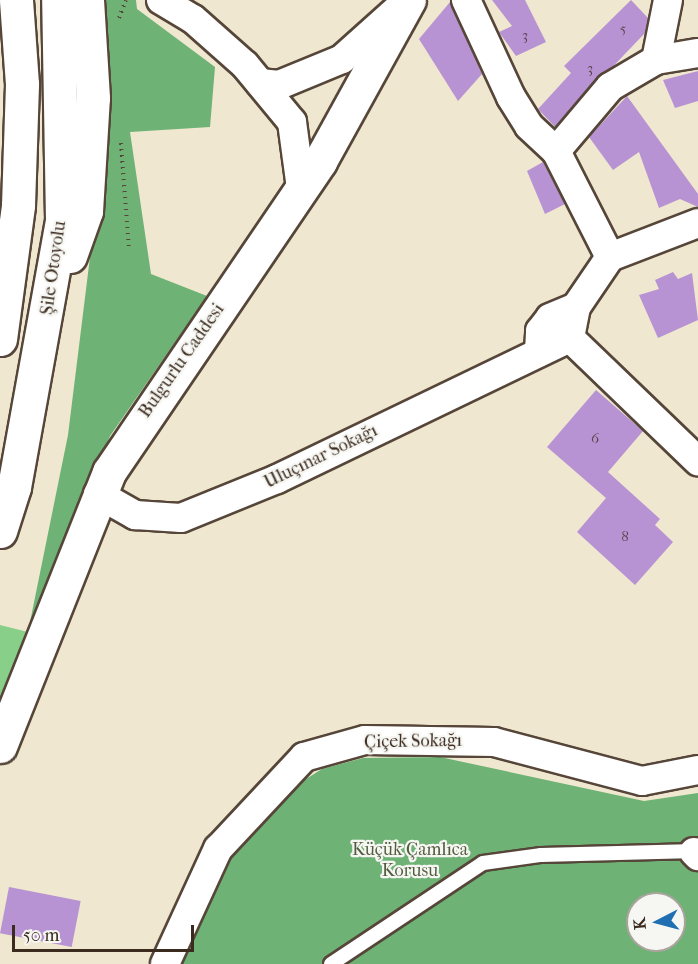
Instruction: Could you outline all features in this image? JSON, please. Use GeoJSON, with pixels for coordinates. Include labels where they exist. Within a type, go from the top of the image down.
{"type":"FeatureCollection","features":[{"type":"Feature","properties":{"kind":"main road"},"geometry":{"type":"LineString","coordinates":[[8,0],[22,84]]}},
{"type":"Feature","properties":{"kind":"main road"},"geometry":{"type":"LineString","coordinates":[[0,339],[18,205],[22,84],[16,0]]}},
{"type":"Feature","properties":{"kind":"main road","name":"Şile Otoyolu"},"geometry":{"type":"LineString","coordinates":[[0,531],[14,487],[48,314],[62,219],[58,0]]}},
{"type":"Feature","properties":{"kind":"main road"},"geometry":{"type":"LineString","coordinates":[[48,314],[86,211],[93,98],[87,0]]}},
{"type":"Feature","properties":{"kind":"main road","name":"Bulgurlu Caddesi"},"geometry":{"type":"LineString","coordinates":[[0,746],[98,494],[128,439],[301,189],[408,0]]}},
{"type":"Feature","properties":{"kind":"street"},"geometry":{"type":"LineString","coordinates":[[161,0],[193,19],[260,83],[292,122],[301,189]]}},
{"type":"Feature","properties":{"kind":"street"},"geometry":{"type":"LineString","coordinates":[[260,83],[279,85],[342,59],[408,0]]}},
{"type":"Feature","properties":{"kind":"street"},"geometry":{"type":"LineString","coordinates":[[465,0],[512,97],[530,126],[556,151],[609,257]]}},
{"type":"Feature","properties":{"kind":"street"},"geometry":{"type":"LineString","coordinates":[[656,60],[668,0]]}},
{"type":"Feature","properties":{"kind":"street"},"geometry":{"type":"LineString","coordinates":[[556,151],[610,87],[656,60],[698,53]]}},
{"type":"Feature","properties":{"kind":"street"},"geometry":{"type":"LineString","coordinates":[[698,223],[609,257],[576,307],[570,338],[698,461]]}},
{"type":"Feature","properties":{"kind":"street"},"geometry":{"type":"LineString","coordinates":[[539,352],[540,331],[550,318],[576,307]]}},
{"type":"Feature","properties":{"kind":"street","name":"Uluçınar Sokağı"},"geometry":{"type":"LineString","coordinates":[[98,494],[135,515],[181,518],[277,479],[570,338]]}},
{"type":"Feature","properties":{"kind":"street","name":"Çiçek Sokağı"},"geometry":{"type":"LineString","coordinates":[[165,964],[218,849],[304,757],[365,740],[494,742],[642,781],[698,770]]}},
{"type":"Feature","properties":{"kind":"lane"},"geometry":{"type":"LineString","coordinates":[[331,964],[483,863],[541,855],[697,852]]}},
{"type":"Feature","properties":{"kind":"green space"},"geometry":{"type":"Polygon","coordinates":[[[103,0],[136,0],[137,9],[215,67],[210,127],[130,132],[151,274],[207,296],[110,436],[28,632],[68,435],[103,152],[103,0]]]}},
{"type":"Feature","properties":{"kind":"green space"},"geometry":{"type":"Polygon","coordinates":[[[0,625],[28,632],[0,711],[0,625]]]}},
{"type":"Feature","properties":{"kind":"green space","name":"Küçük Çamlıca Korusu"},"geometry":{"type":"Polygon","coordinates":[[[440,757],[644,801],[698,793],[698,964],[177,964],[210,880],[282,794],[322,769],[363,758],[440,757]]]}},
{"type":"Feature","properties":{"kind":"building"},"geometry":{"type":"Polygon","coordinates":[[[492,0],[525,0],[546,42],[516,56],[499,32],[512,26],[492,0]]]}},
{"type":"Feature","properties":{"kind":"building"},"geometry":{"type":"Polygon","coordinates":[[[631,0],[648,18],[645,33],[555,127],[538,109],[571,73],[564,66],[631,0]]]}},
{"type":"Feature","properties":{"kind":"building"},"geometry":{"type":"Polygon","coordinates":[[[450,2],[482,74],[458,101],[419,39],[450,2]]]}},
{"type":"Feature","properties":{"kind":"building"},"geometry":{"type":"Polygon","coordinates":[[[698,71],[698,101],[675,108],[663,80],[698,71]]]}},
{"type":"Feature","properties":{"kind":"building"},"geometry":{"type":"Polygon","coordinates":[[[627,96],[698,194],[698,207],[680,199],[659,208],[639,152],[613,170],[589,137],[627,96]]]}},
{"type":"Feature","properties":{"kind":"building"},"geometry":{"type":"Polygon","coordinates":[[[543,162],[565,204],[545,214],[527,171],[543,162]]]}},
{"type":"Feature","properties":{"kind":"building"},"geometry":{"type":"Polygon","coordinates":[[[673,272],[678,279],[692,273],[698,320],[658,338],[639,295],[659,289],[655,280],[673,272]]]}},
{"type":"Feature","properties":{"kind":"building"},"geometry":{"type":"Polygon","coordinates":[[[596,390],[643,431],[608,472],[660,519],[655,525],[673,542],[635,585],[577,532],[606,498],[547,447],[596,390]]]}},
{"type":"Feature","properties":{"kind":"building"},"geometry":{"type":"Polygon","coordinates":[[[9,887],[81,901],[72,947],[0,933],[9,887]]]}}]}
